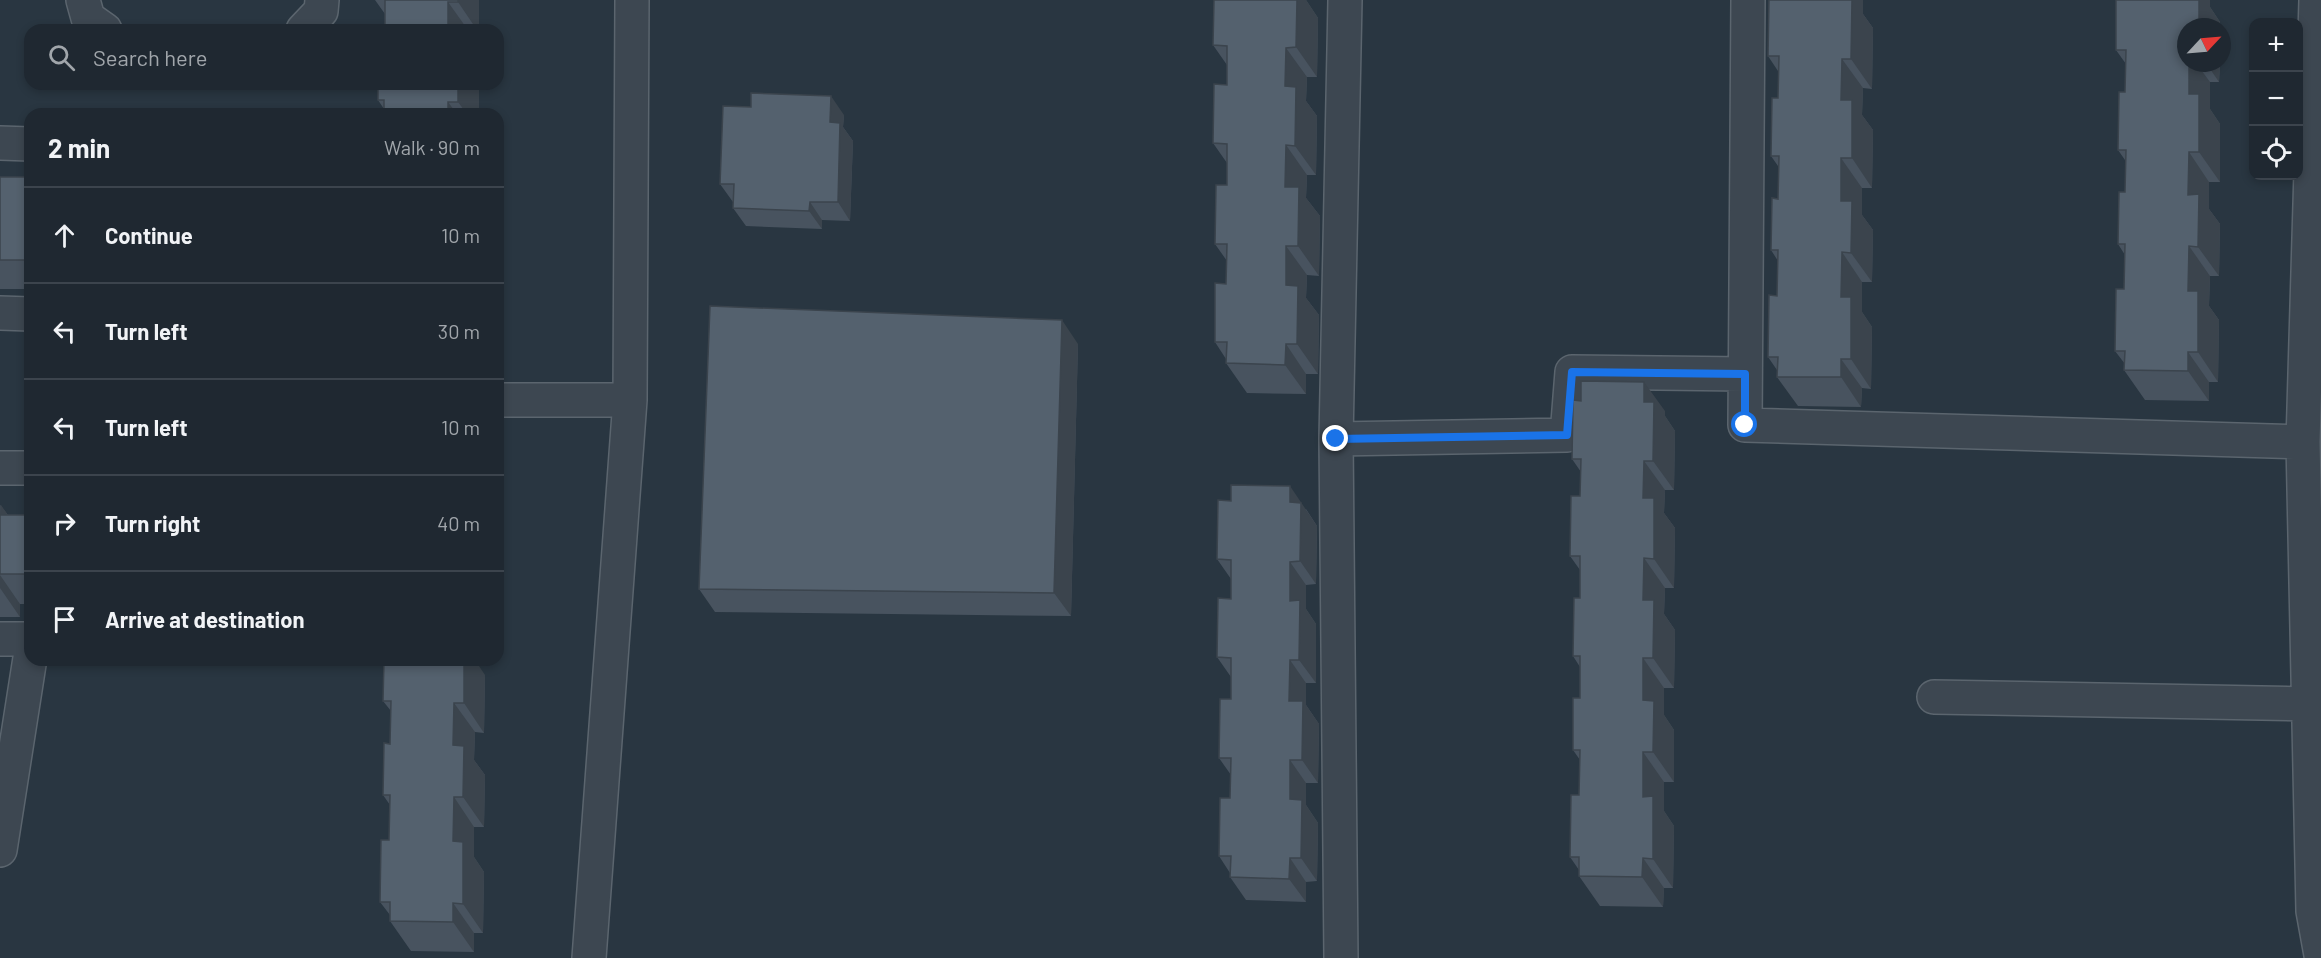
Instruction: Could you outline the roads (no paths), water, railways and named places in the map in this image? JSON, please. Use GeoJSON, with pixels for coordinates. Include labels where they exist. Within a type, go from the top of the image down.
{"type":"FeatureCollection","features":[{"type":"Feature","properties":{"kind":"street"},"geometry":{"type":"LineString","coordinates":[[83,0],[88,18],[96,24]]}},
{"type":"Feature","properties":{"kind":"street"},"geometry":{"type":"LineString","coordinates":[[309,24],[321,11],[322,0]]}},
{"type":"Feature","properties":{"kind":"street"},"geometry":{"type":"LineString","coordinates":[[589,958],[630,400],[632,0]]}},
{"type":"Feature","properties":{"kind":"street"},"geometry":{"type":"LineString","coordinates":[[1341,958],[1336,439],[1345,0]]}},
{"type":"Feature","properties":{"kind":"street"},"geometry":{"type":"LineString","coordinates":[[1748,0],[1745,425],[2303,442]]}},
{"type":"Feature","properties":{"kind":"street"},"geometry":{"type":"LineString","coordinates":[[2316,0],[2303,442],[2309,704],[2317,912],[2321,955]]}},
{"type":"Feature","properties":{"kind":"street"},"geometry":{"type":"LineString","coordinates":[[0,144],[24,144]]}},
{"type":"Feature","properties":{"kind":"street"},"geometry":{"type":"LineString","coordinates":[[0,313],[24,314]]}},
{"type":"Feature","properties":{"kind":"street"},"geometry":{"type":"LineString","coordinates":[[1336,439],[1567,435],[1572,372],[1745,374]]}},
{"type":"Feature","properties":{"kind":"street"},"geometry":{"type":"LineString","coordinates":[[504,400],[630,400]]}},
{"type":"Feature","properties":{"kind":"street"},"geometry":{"type":"LineString","coordinates":[[0,468],[24,468]]}},
{"type":"Feature","properties":{"kind":"street"},"geometry":{"type":"LineString","coordinates":[[0,639],[24,639]]}},
{"type":"Feature","properties":{"kind":"street"},"geometry":{"type":"LineString","coordinates":[[0,850],[8,812],[29,666]]}},
{"type":"Feature","properties":{"kind":"street"},"geometry":{"type":"LineString","coordinates":[[1934,697],[2309,704]]}}]}
